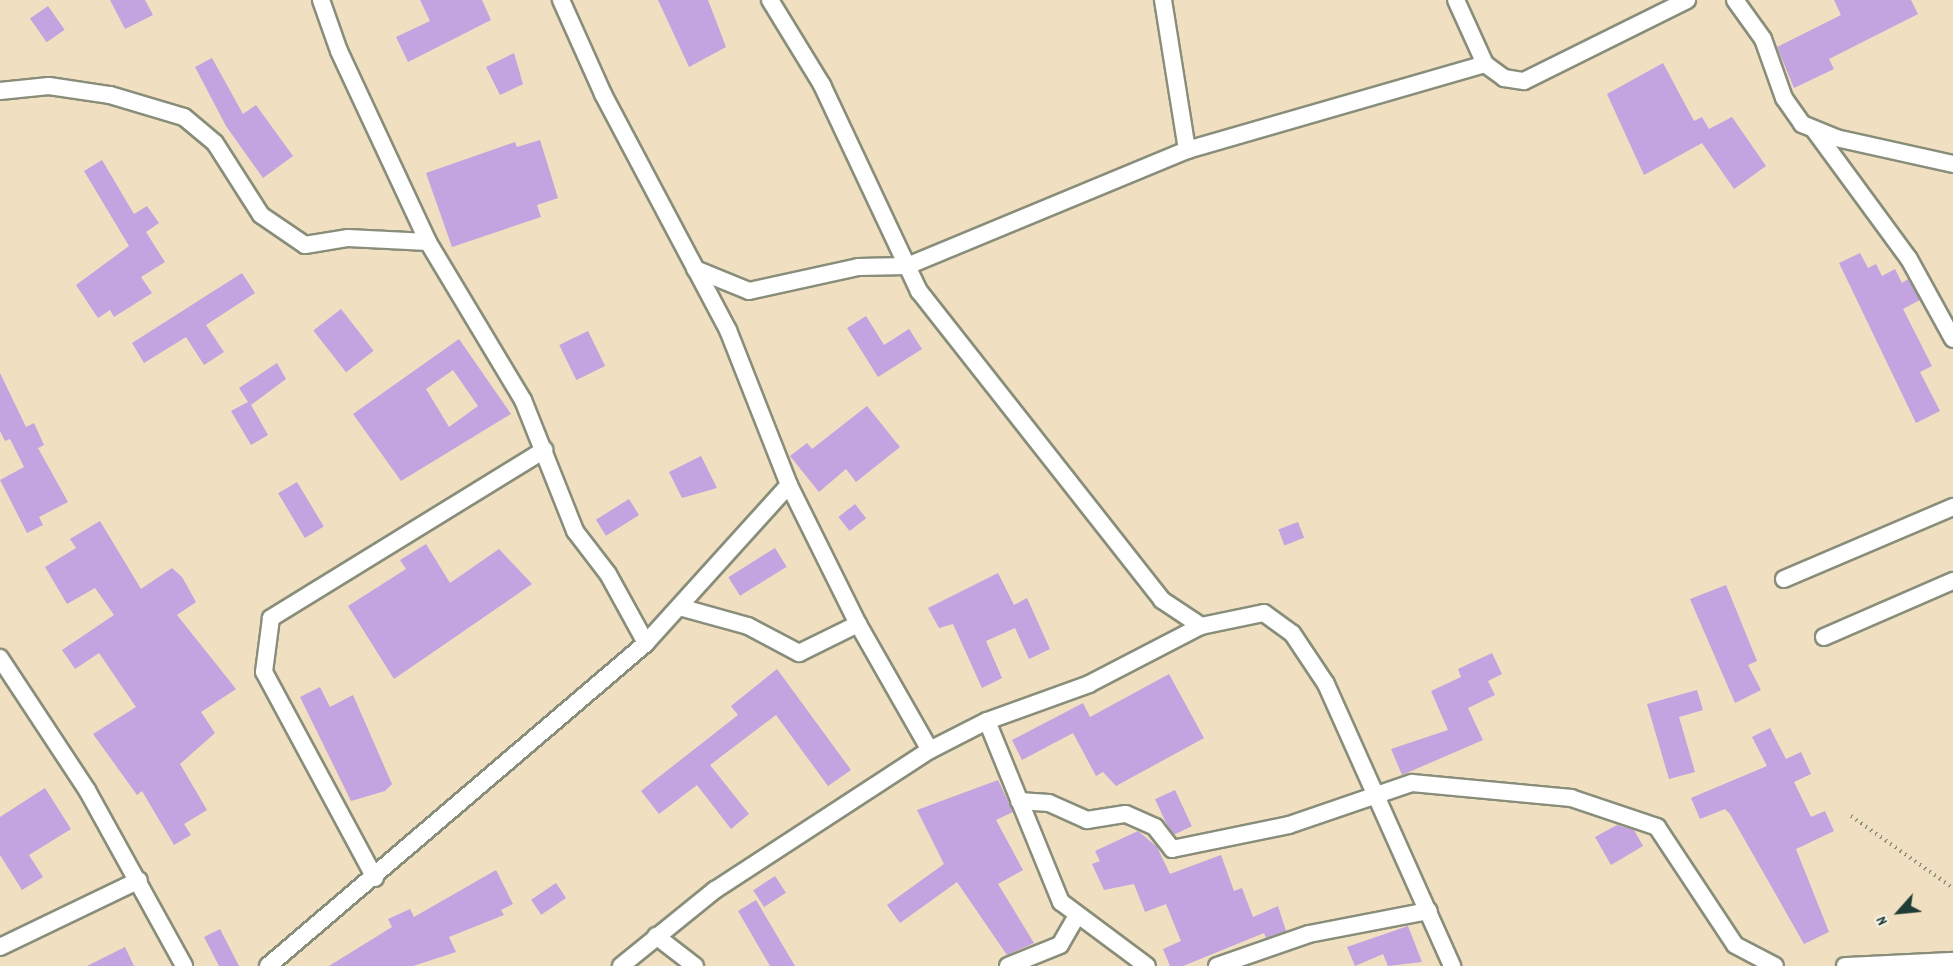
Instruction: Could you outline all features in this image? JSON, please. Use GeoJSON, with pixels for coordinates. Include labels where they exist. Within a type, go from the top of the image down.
{"type":"FeatureCollection","features":[{"type":"Feature","properties":{"kind":"street"},"geometry":{"type":"LineString","coordinates":[[321,0],[339,51],[428,242],[523,400],[575,531],[608,574],[646,643]]}},
{"type":"Feature","properties":{"kind":"street"},"geometry":{"type":"LineString","coordinates":[[561,0],[749,376],[756,411],[789,485],[858,624],[930,750]]}},
{"type":"Feature","properties":{"kind":"street"},"geometry":{"type":"LineString","coordinates":[[770,0],[822,85],[919,291],[1095,520],[1162,600],[1201,626]]}},
{"type":"Feature","properties":{"kind":"street"},"geometry":{"type":"LineString","coordinates":[[1163,0],[1187,150]]}},
{"type":"Feature","properties":{"kind":"street"},"geometry":{"type":"LineString","coordinates":[[1456,0],[1485,64],[1504,78],[1541,77],[1687,0]]}},
{"type":"Feature","properties":{"kind":"street"},"geometry":{"type":"LineString","coordinates":[[1735,0],[1763,39],[1793,117],[1815,131],[1953,164]]}},
{"type":"Feature","properties":{"kind":"street"},"geometry":{"type":"LineString","coordinates":[[695,269],[749,291],[858,267],[907,266],[1187,150],[1485,64]]}},
{"type":"Feature","properties":{"kind":"street"},"geometry":{"type":"LineString","coordinates":[[0,91],[49,86],[110,95],[184,117],[215,143],[261,215],[305,245],[348,238],[428,242]]}},
{"type":"Feature","properties":{"kind":"street"},"geometry":{"type":"LineString","coordinates":[[1815,131],[1909,259],[1953,339]]}},
{"type":"Feature","properties":{"kind":"street"},"geometry":{"type":"LineString","coordinates":[[375,878],[264,672],[271,618],[544,450]]}},
{"type":"Feature","properties":{"kind":"street"},"geometry":{"type":"LineString","coordinates":[[268,966],[375,878],[683,609],[789,485]]}},
{"type":"Feature","properties":{"kind":"street"},"geometry":{"type":"LineString","coordinates":[[1784,579],[1953,507]]}},
{"type":"Feature","properties":{"kind":"street"},"geometry":{"type":"LineString","coordinates":[[1824,638],[1953,581]]}},
{"type":"Feature","properties":{"kind":"street"},"geometry":{"type":"LineString","coordinates":[[683,609],[748,627],[799,653],[858,624]]}},
{"type":"Feature","properties":{"kind":"street"},"geometry":{"type":"LineString","coordinates":[[621,966],[715,890],[930,750],[987,721],[1089,684],[1201,626],[1264,613],[1292,633],[1326,684],[1452,966]]}},
{"type":"Feature","properties":{"kind":"street"},"geometry":{"type":"LineString","coordinates":[[0,658],[139,880],[184,966]]}},
{"type":"Feature","properties":{"kind":"street"},"geometry":{"type":"LineString","coordinates":[[987,721],[1061,902],[1147,966]]}},
{"type":"Feature","properties":{"kind":"street"},"geometry":{"type":"LineString","coordinates":[[1019,801],[1049,803],[1087,820],[1126,814],[1155,827],[1172,849],[1289,825],[1412,783],[1571,798],[1623,812],[1669,838],[1735,945],[1774,966]]}},
{"type":"Feature","properties":{"kind":"street"},"geometry":{"type":"LineString","coordinates":[[0,947],[139,880]]}},
{"type":"Feature","properties":{"kind":"street"},"geometry":{"type":"LineString","coordinates":[[1217,966],[1310,934],[1429,911]]}},
{"type":"Feature","properties":{"kind":"street"},"geometry":{"type":"LineString","coordinates":[[1008,966],[1060,945],[1077,916]]}},
{"type":"Feature","properties":{"kind":"street"},"geometry":{"type":"LineString","coordinates":[[656,936],[695,966]]}},
{"type":"Feature","properties":{"kind":"street"},"geometry":{"type":"LineString","coordinates":[[1845,966],[1953,961]]}},
{"type":"Feature","properties":{"kind":"path"},"geometry":{"type":"LineString","coordinates":[[1851,816],[1953,888]]}},
{"type":"Feature","properties":{"kind":"building"},"geometry":{"type":"Polygon","coordinates":[[[110,0],[145,0],[153,15],[125,29],[110,0]]]}},
{"type":"Feature","properties":{"kind":"building"},"geometry":{"type":"Polygon","coordinates":[[[420,0],[482,0],[491,20],[408,62],[396,37],[430,21],[420,0]]]}},
{"type":"Feature","properties":{"kind":"building"},"geometry":{"type":"Polygon","coordinates":[[[658,0],[708,0],[726,47],[689,67],[658,0]]]}},
{"type":"Feature","properties":{"kind":"building"},"geometry":{"type":"Polygon","coordinates":[[[1834,0],[1911,0],[1918,14],[1829,59],[1834,69],[1794,88],[1777,47],[1841,15],[1834,0]]]}},
{"type":"Feature","properties":{"kind":"building"},"geometry":{"type":"Polygon","coordinates":[[[48,6],[65,30],[47,42],[30,19],[48,6]]]}},
{"type":"Feature","properties":{"kind":"building"},"geometry":{"type":"Polygon","coordinates":[[[514,53],[523,84],[500,95],[486,67],[514,53]]]}},
{"type":"Feature","properties":{"kind":"building"},"geometry":{"type":"Polygon","coordinates":[[[212,58],[243,114],[256,105],[293,156],[263,178],[226,126],[195,67],[212,58]]]}},
{"type":"Feature","properties":{"kind":"building"},"geometry":{"type":"Polygon","coordinates":[[[1663,63],[1694,121],[1702,117],[1709,129],[1732,117],[1766,166],[1734,189],[1702,143],[1644,175],[1607,94],[1663,63]]]}},
{"type":"Feature","properties":{"kind":"building"},"geometry":{"type":"Polygon","coordinates":[[[540,140],[558,198],[537,205],[541,217],[452,247],[426,173],[515,142],[517,147],[540,140]]]}},
{"type":"Feature","properties":{"kind":"building"},"geometry":{"type":"Polygon","coordinates":[[[102,160],[134,214],[147,206],[159,223],[146,232],[165,262],[141,277],[152,293],[114,317],[110,310],[98,318],[76,285],[129,246],[84,171],[102,160]]]}},
{"type":"Feature","properties":{"kind":"building"},"geometry":{"type":"Polygon","coordinates":[[[1860,253],[1868,268],[1876,264],[1882,276],[1895,269],[1902,283],[1908,279],[1920,300],[1903,309],[1932,366],[1920,372],[1940,411],[1916,423],[1839,263],[1860,253]]]}},
{"type":"Feature","properties":{"kind":"building"},"geometry":{"type":"Polygon","coordinates":[[[242,273],[255,293],[206,325],[224,352],[204,365],[186,337],[144,363],[132,343],[242,273]]]}},
{"type":"Feature","properties":{"kind":"building"},"geometry":{"type":"Polygon","coordinates":[[[341,309],[374,351],[346,372],[313,331],[341,309]]]}},
{"type":"Feature","properties":{"kind":"building"},"geometry":{"type":"Polygon","coordinates":[[[866,316],[884,345],[909,329],[922,349],[878,377],[847,328],[866,316]]]}},
{"type":"Feature","properties":{"kind":"building"},"geometry":{"type":"Polygon","coordinates":[[[588,331],[605,366],[576,380],[559,345],[588,331]]]}},
{"type":"Feature","properties":{"kind":"building"},"geometry":{"type":"Polygon","coordinates":[[[459,339],[511,414],[401,481],[353,414],[459,339]],[[453,370],[426,389],[449,427],[478,406],[453,370]]]}},
{"type":"Feature","properties":{"kind":"building"},"geometry":{"type":"Polygon","coordinates":[[[277,363],[286,379],[251,405],[268,435],[251,445],[231,411],[248,402],[239,388],[277,363]]]}},
{"type":"Feature","properties":{"kind":"building"},"geometry":{"type":"Polygon","coordinates":[[[0,373],[26,427],[34,423],[44,445],[38,448],[68,502],[39,517],[43,525],[27,533],[0,480],[24,467],[10,439],[5,441],[0,431],[0,373]]]}},
{"type":"Feature","properties":{"kind":"building"},"geometry":{"type":"Polygon","coordinates":[[[867,406],[900,447],[856,482],[846,469],[819,492],[790,456],[807,443],[812,449],[867,406]]]}},
{"type":"Feature","properties":{"kind":"building"},"geometry":{"type":"Polygon","coordinates":[[[701,456],[717,488],[682,498],[669,472],[701,456]]]}},
{"type":"Feature","properties":{"kind":"building"},"geometry":{"type":"Polygon","coordinates":[[[297,482],[324,527],[305,538],[278,493],[297,482]]]}},
{"type":"Feature","properties":{"kind":"building"},"geometry":{"type":"Polygon","coordinates":[[[629,499],[639,515],[606,536],[596,520],[629,499]]]}},
{"type":"Feature","properties":{"kind":"building"},"geometry":{"type":"Polygon","coordinates":[[[855,504],[866,518],[850,531],[838,517],[855,504]]]}},
{"type":"Feature","properties":{"kind":"building"},"geometry":{"type":"Polygon","coordinates":[[[100,521],[141,589],[172,568],[182,577],[196,602],[177,615],[236,689],[201,712],[215,733],[180,764],[207,810],[184,824],[191,835],[174,845],[142,791],[137,795],[93,734],[136,707],[99,653],[75,669],[62,650],[114,615],[95,588],[67,604],[45,567],[76,548],[70,539],[100,521]]]}},
{"type":"Feature","properties":{"kind":"building"},"geometry":{"type":"Polygon","coordinates":[[[1298,522],[1304,538],[1284,545],[1278,530],[1298,522]]]}},
{"type":"Feature","properties":{"kind":"building"},"geometry":{"type":"Polygon","coordinates":[[[426,544],[450,583],[499,549],[532,584],[394,679],[348,606],[406,569],[400,560],[426,544]]]}},
{"type":"Feature","properties":{"kind":"building"},"geometry":{"type":"Polygon","coordinates":[[[775,548],[787,567],[740,596],[728,577],[775,548]]]}},
{"type":"Feature","properties":{"kind":"building"},"geometry":{"type":"Polygon","coordinates":[[[998,573],[1014,605],[1027,598],[1050,649],[1029,659],[1015,628],[986,641],[1002,678],[982,688],[953,624],[939,628],[928,608],[998,573]]]}},
{"type":"Feature","properties":{"kind":"building"},"geometry":{"type":"Polygon","coordinates":[[[1726,585],[1757,661],[1748,665],[1761,690],[1735,703],[1690,599],[1726,585]]]}},
{"type":"Feature","properties":{"kind":"building"},"geometry":{"type":"Polygon","coordinates":[[[1492,653],[1502,674],[1488,681],[1495,695],[1468,708],[1483,740],[1402,775],[1391,749],[1448,730],[1431,691],[1461,677],[1458,669],[1492,653]]]}},
{"type":"Feature","properties":{"kind":"building"},"geometry":{"type":"Polygon","coordinates":[[[777,669],[851,770],[828,786],[776,715],[710,765],[749,814],[731,829],[697,785],[659,814],[641,791],[738,715],[731,706],[777,669]]]}},
{"type":"Feature","properties":{"kind":"building"},"geometry":{"type":"Polygon","coordinates":[[[1169,674],[1204,738],[1116,786],[1103,772],[1096,776],[1073,733],[1022,760],[1012,740],[1083,703],[1090,717],[1169,674]]]}},
{"type":"Feature","properties":{"kind":"building"},"geometry":{"type":"Polygon","coordinates":[[[320,687],[330,707],[353,695],[392,784],[385,791],[351,801],[300,697],[320,687]]]}},
{"type":"Feature","properties":{"kind":"building"},"geometry":{"type":"Polygon","coordinates":[[[1697,690],[1703,710],[1679,717],[1695,772],[1669,779],[1647,704],[1697,690]]]}},
{"type":"Feature","properties":{"kind":"building"},"geometry":{"type":"Polygon","coordinates":[[[1770,728],[1786,759],[1801,752],[1811,774],[1794,782],[1811,817],[1825,811],[1834,831],[1796,849],[1829,932],[1804,944],[1730,814],[1725,809],[1700,819],[1691,798],[1767,766],[1752,737],[1770,728]]]}},
{"type":"Feature","properties":{"kind":"building"},"geometry":{"type":"Polygon","coordinates":[[[998,780],[1013,812],[996,820],[1023,870],[998,884],[1034,943],[1007,955],[957,882],[900,923],[887,905],[944,864],[917,810],[998,780]]]}},
{"type":"Feature","properties":{"kind":"building"},"geometry":{"type":"Polygon","coordinates":[[[45,788],[71,829],[29,855],[43,877],[22,890],[0,855],[0,817],[45,788]]]}},
{"type":"Feature","properties":{"kind":"building"},"geometry":{"type":"Polygon","coordinates":[[[1175,790],[1192,826],[1172,836],[1155,799],[1175,790]]]}},
{"type":"Feature","properties":{"kind":"building"},"geometry":{"type":"Polygon","coordinates":[[[1617,825],[1634,830],[1643,846],[1611,865],[1595,837],[1617,825]]]}},
{"type":"Feature","properties":{"kind":"building"},"geometry":{"type":"Polygon","coordinates":[[[1138,831],[1157,847],[1170,874],[1221,855],[1234,891],[1242,888],[1253,917],[1278,906],[1286,931],[1266,938],[1264,933],[1183,966],[1170,966],[1163,949],[1181,941],[1166,904],[1145,912],[1134,884],[1104,890],[1092,864],[1100,861],[1095,851],[1138,831]]]}},
{"type":"Feature","properties":{"kind":"building"},"geometry":{"type":"Polygon","coordinates":[[[496,870],[513,904],[501,910],[504,915],[449,937],[456,952],[413,966],[329,966],[392,927],[388,919],[410,909],[414,917],[496,870]]]}},
{"type":"Feature","properties":{"kind":"building"},"geometry":{"type":"Polygon","coordinates":[[[775,876],[786,893],[764,907],[753,890],[775,876]]]}},
{"type":"Feature","properties":{"kind":"building"},"geometry":{"type":"Polygon","coordinates":[[[556,883],[566,898],[541,915],[531,900],[556,883]]]}},
{"type":"Feature","properties":{"kind":"building"},"geometry":{"type":"Polygon","coordinates":[[[756,900],[795,966],[770,966],[738,911],[756,900]]]}},
{"type":"Feature","properties":{"kind":"building"},"geometry":{"type":"Polygon","coordinates":[[[1408,926],[1422,962],[1388,966],[1383,954],[1355,966],[1347,947],[1408,926]]]}},
{"type":"Feature","properties":{"kind":"building"},"geometry":{"type":"Polygon","coordinates":[[[220,929],[239,966],[219,966],[204,937],[220,929]]]}},
{"type":"Feature","properties":{"kind":"building"},"geometry":{"type":"Polygon","coordinates":[[[125,947],[134,966],[87,966],[125,947]]]}}]}
